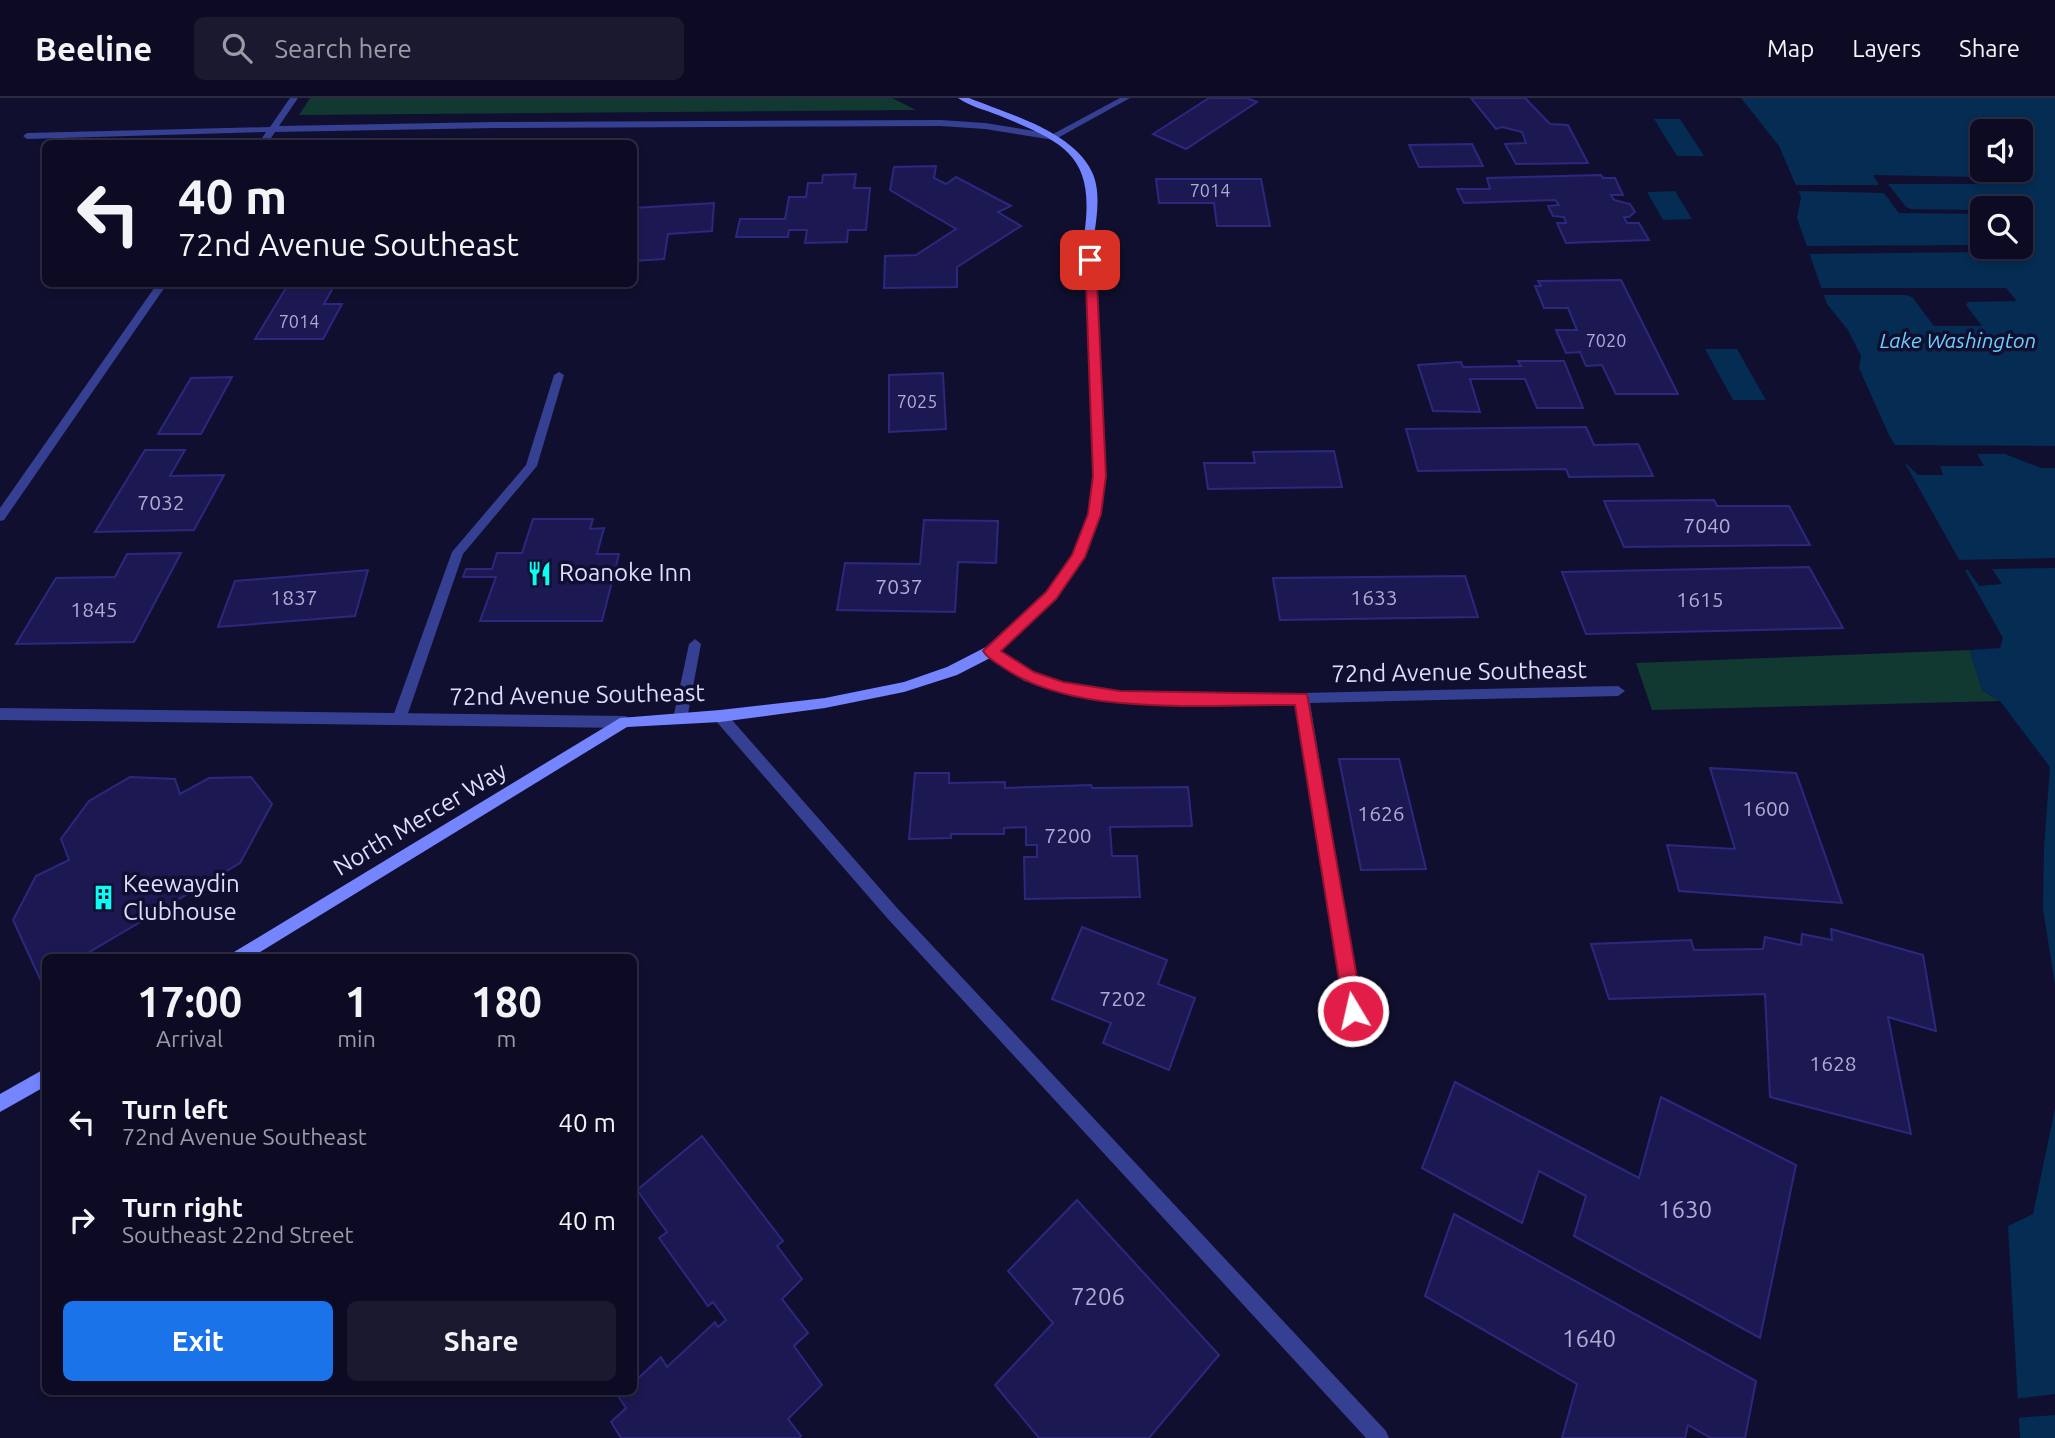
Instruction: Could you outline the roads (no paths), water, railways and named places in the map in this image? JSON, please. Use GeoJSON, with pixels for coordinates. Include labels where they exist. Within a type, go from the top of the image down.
{"type":"FeatureCollection","features":[{"type":"Feature","properties":{"kind":"street"},"geometry":{"type":"LineString","coordinates":[[265,140],[294,98]]}},
{"type":"Feature","properties":{"kind":"street"},"geometry":{"type":"LineString","coordinates":[[962,98],[1054,137],[1086,169],[1093,206],[1089,236],[1100,476],[1095,514],[1078,557],[1051,595],[991,651]]}},
{"type":"Feature","properties":{"kind":"street"},"geometry":{"type":"LineString","coordinates":[[27,136],[272,129],[732,122],[940,123],[985,126],[1054,137],[1126,98]]}},
{"type":"Feature","properties":{"kind":"street"},"geometry":{"type":"LineString","coordinates":[[0,517],[160,287]]}},
{"type":"Feature","properties":{"kind":"street"},"geometry":{"type":"LineString","coordinates":[[399,719],[458,552],[531,466],[559,374]]}},
{"type":"Feature","properties":{"kind":"street"},"geometry":{"type":"LineString","coordinates":[[680,719],[695,644]]}},
{"type":"Feature","properties":{"kind":"street","name":"72nd Avenue Southeast"},"geometry":{"type":"LineString","coordinates":[[0,714],[625,722],[680,719],[825,703],[904,687],[951,671],[991,651],[1029,677],[1062,688],[1108,696],[1302,698],[1618,691]]}},
{"type":"Feature","properties":{"kind":"street","name":"72nd Avenue Southeast"},"geometry":{"type":"LineString","coordinates":[[1302,698],[1353,1011]]}},
{"type":"Feature","properties":{"kind":"street"},"geometry":{"type":"LineString","coordinates":[[720,716],[893,914],[1379,1438]]}},
{"type":"Feature","properties":{"kind":"street","name":"North Mercer Way"},"geometry":{"type":"LineString","coordinates":[[244,954],[625,722]]}},
{"type":"Feature","properties":{"kind":"street"},"geometry":{"type":"LineString","coordinates":[[0,1104],[42,1078]]}},
{"type":"Feature","properties":{"kind":"water","name":"Lake Washington"},"geometry":{"type":"Polygon","coordinates":[[[1741,98],[2055,98],[2055,985],[2043,909],[2050,767],[2000,701],[1982,690],[1970,650],[2000,648],[2003,638],[1888,433],[1859,368],[1861,356],[1848,330],[1827,304],[1797,218],[1801,197],[1779,146],[1741,98]]]}},
{"type":"Feature","properties":{"kind":"water"},"geometry":{"type":"Polygon","coordinates":[[[1654,119],[1680,119],[1704,156],[1677,156],[1654,119]]]}},
{"type":"Feature","properties":{"kind":"water"},"geometry":{"type":"Polygon","coordinates":[[[1675,191],[1692,219],[1663,220],[1647,192],[1675,191]]]}},
{"type":"Feature","properties":{"kind":"water"},"geometry":{"type":"Polygon","coordinates":[[[1705,349],[1737,349],[1766,400],[1733,400],[1705,349]]]}},
{"type":"Feature","properties":{"kind":"water"},"geometry":{"type":"Polygon","coordinates":[[[2055,1109],[2055,1438],[2020,1438],[2008,1226],[2033,1214],[2055,1109]]]}},
{"type":"Feature","properties":{"kind":"place","name":"Roanoke Inn"},"geometry":{"type":"Point","coordinates":[539,573]}},
{"type":"Feature","properties":{"kind":"place","name":"Keewaydin Clubhouse"},"geometry":{"type":"Point","coordinates":[103,898]}}]}
